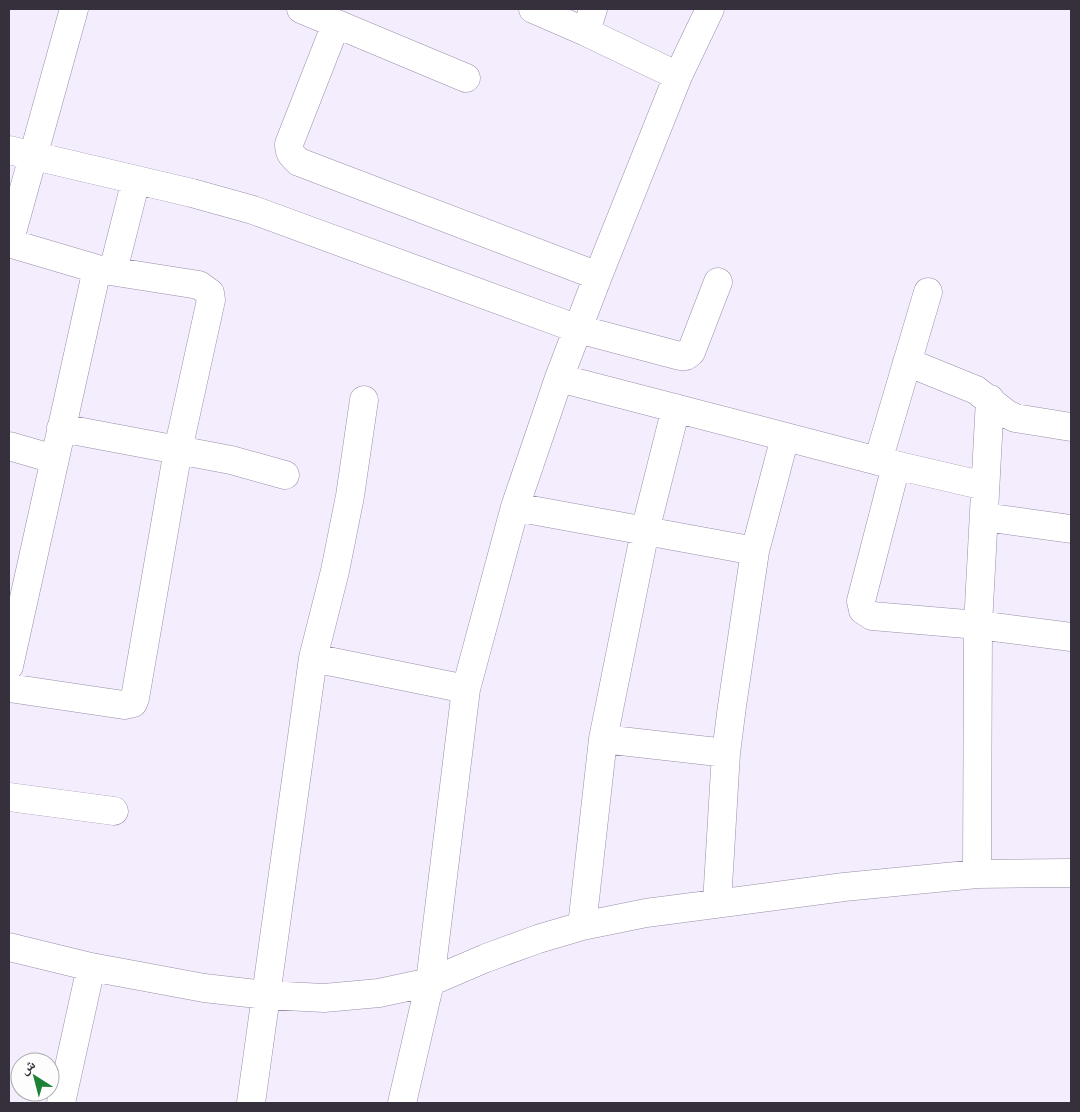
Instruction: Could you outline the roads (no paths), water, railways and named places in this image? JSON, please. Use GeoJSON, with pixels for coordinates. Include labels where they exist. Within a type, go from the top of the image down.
{"type":"FeatureCollection","features":[{"type":"Feature","properties":{"kind":"street"},"geometry":{"type":"LineString","coordinates":[[9,688],[124,705],[133,703],[178,450],[211,300],[210,293],[200,286],[105,270],[9,243],[21,153],[74,9]]}},
{"type":"Feature","properties":{"kind":"street"},"geometry":{"type":"LineString","coordinates":[[533,9],[590,20],[678,76]]}},
{"type":"Feature","properties":{"kind":"street"},"geometry":{"type":"LineString","coordinates":[[402,1103],[430,982],[466,689],[515,508],[559,378],[598,276],[678,76],[710,9]]}},
{"type":"Feature","properties":{"kind":"street"},"geometry":{"type":"LineString","coordinates":[[466,78],[319,14],[289,144],[289,152],[299,162],[598,276]]}},
{"type":"Feature","properties":{"kind":"street"},"geometry":{"type":"LineString","coordinates":[[21,153],[192,193],[253,210],[578,329],[680,356],[686,356],[692,352],[718,282]]}},
{"type":"Feature","properties":{"kind":"street"},"geometry":{"type":"LineString","coordinates":[[9,666],[61,428],[105,270],[136,180]]}},
{"type":"Feature","properties":{"kind":"street"},"geometry":{"type":"LineString","coordinates":[[928,292],[907,362],[861,601],[863,610],[872,616],[978,625],[1071,637]]}},
{"type":"Feature","properties":{"kind":"street"},"geometry":{"type":"LineString","coordinates":[[907,362],[976,390],[1015,418],[1071,427]]}},
{"type":"Feature","properties":{"kind":"street"},"geometry":{"type":"LineString","coordinates":[[559,378],[887,463],[985,486]]}},
{"type":"Feature","properties":{"kind":"street"},"geometry":{"type":"LineString","coordinates":[[252,1103],[313,658],[335,571],[348,506],[364,400]]}},
{"type":"Feature","properties":{"kind":"street"},"geometry":{"type":"LineString","coordinates":[[977,874],[978,625],[990,400]]}},
{"type":"Feature","properties":{"kind":"street"},"geometry":{"type":"LineString","coordinates":[[582,926],[603,739],[645,531],[676,408]]}},
{"type":"Feature","properties":{"kind":"street"},"geometry":{"type":"LineString","coordinates":[[61,428],[231,460],[285,475]]}},
{"type":"Feature","properties":{"kind":"street"},"geometry":{"type":"LineString","coordinates":[[717,903],[726,753],[755,551],[785,437]]}},
{"type":"Feature","properties":{"kind":"street"},"geometry":{"type":"LineString","coordinates":[[9,446],[54,459]]}},
{"type":"Feature","properties":{"kind":"street"},"geometry":{"type":"LineString","coordinates":[[515,508],[755,551]]}},
{"type":"Feature","properties":{"kind":"street"},"geometry":{"type":"LineString","coordinates":[[984,516],[1071,529]]}},
{"type":"Feature","properties":{"kind":"street"},"geometry":{"type":"LineString","coordinates":[[313,658],[466,689]]}},
{"type":"Feature","properties":{"kind":"street"},"geometry":{"type":"LineString","coordinates":[[603,739],[726,753]]}},
{"type":"Feature","properties":{"kind":"street"},"geometry":{"type":"LineString","coordinates":[[9,798],[114,811]]}},
{"type":"Feature","properties":{"kind":"street"},"geometry":{"type":"LineString","coordinates":[[9,947],[92,967],[204,988],[266,995],[324,998],[378,993],[430,982],[486,958],[538,939],[582,926],[646,913],[844,887],[977,874],[1071,873]]}},
{"type":"Feature","properties":{"kind":"street"},"geometry":{"type":"LineString","coordinates":[[61,1103],[92,967]]}}]}
